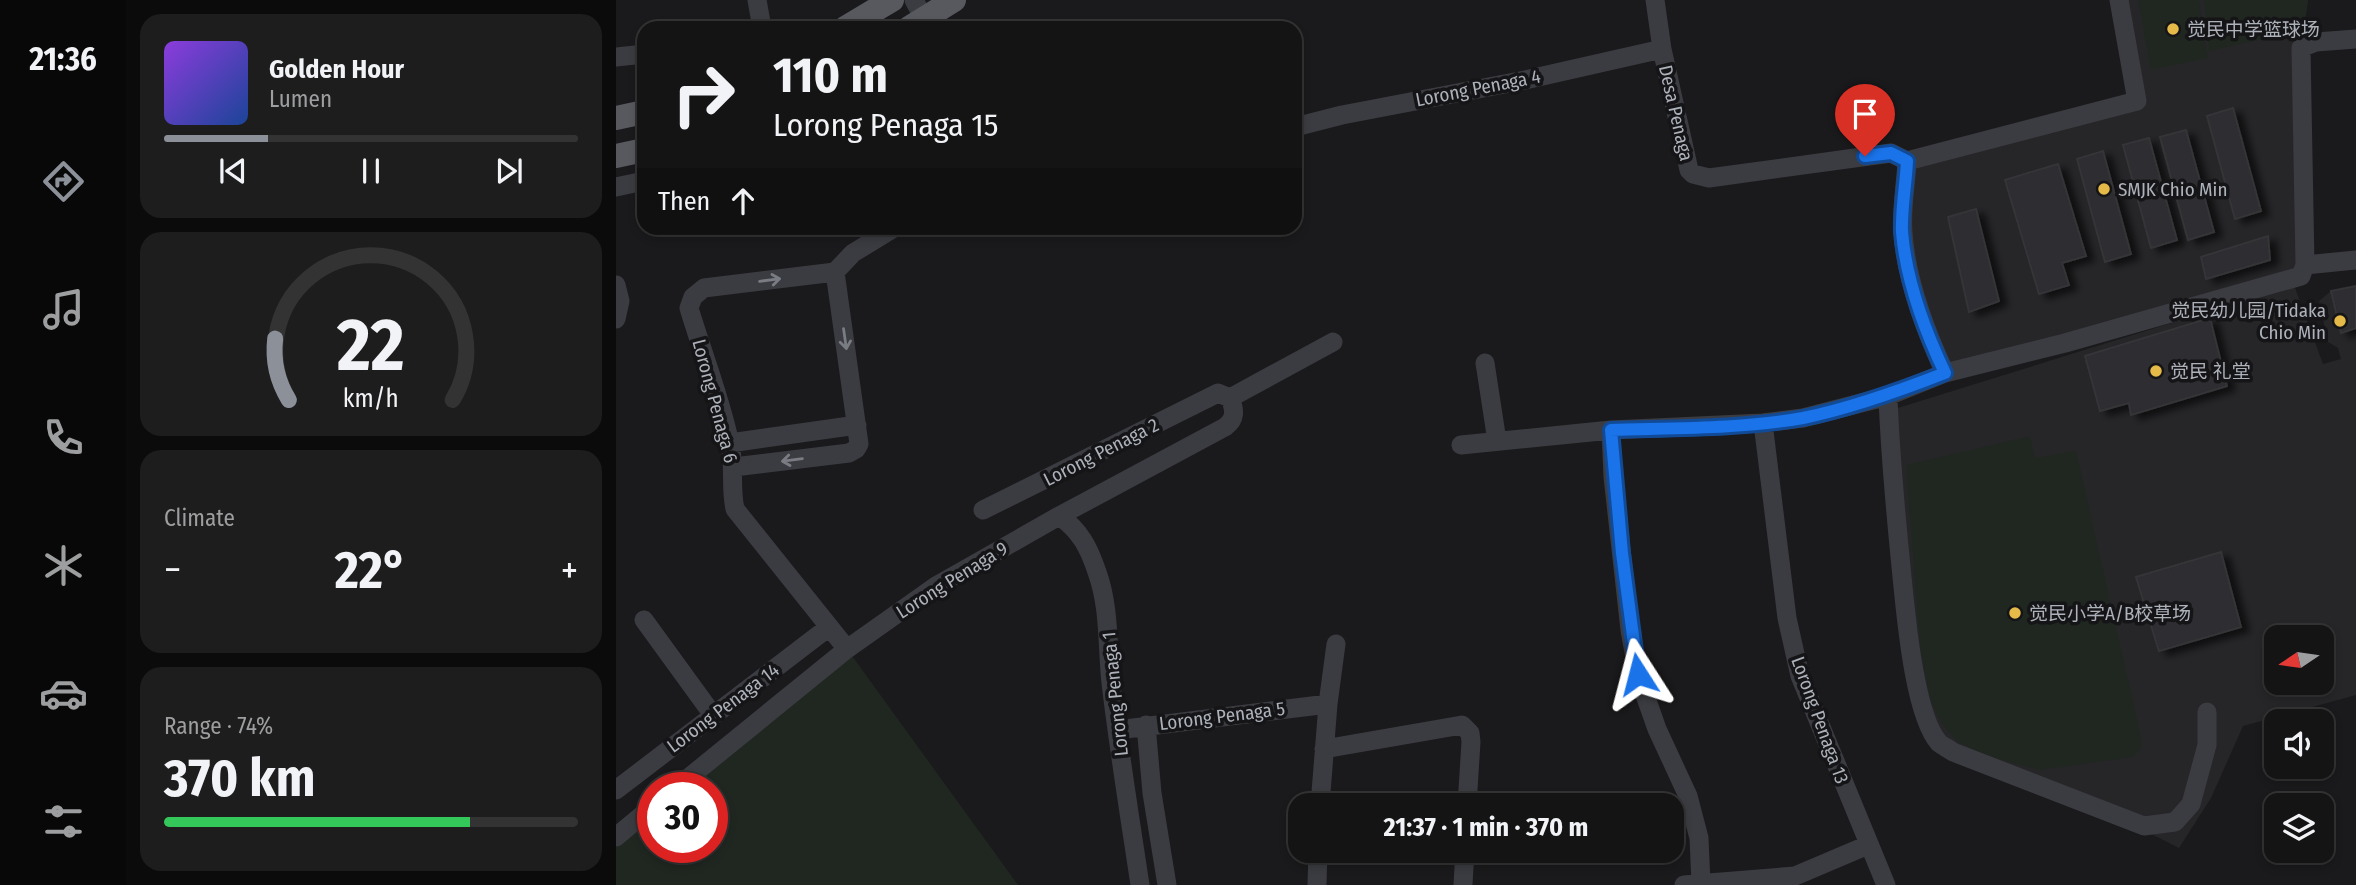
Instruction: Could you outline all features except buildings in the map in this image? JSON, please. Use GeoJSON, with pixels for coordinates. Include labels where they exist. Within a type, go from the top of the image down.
{"type":"FeatureCollection","features":[{"type":"Feature","properties":{"kind":"main road"},"geometry":{"type":"LineString","coordinates":[[857,21],[892,0]]}},
{"type":"Feature","properties":{"kind":"main road"},"geometry":{"type":"LineString","coordinates":[[919,18],[954,0]]}},
{"type":"Feature","properties":{"kind":"main road"},"geometry":{"type":"LineString","coordinates":[[616,118],[637,114]]}},
{"type":"Feature","properties":{"kind":"main road"},"geometry":{"type":"LineString","coordinates":[[616,156],[637,152]]}},
{"type":"Feature","properties":{"kind":"street","name":"Desa Penaga"},"geometry":{"type":"LineString","coordinates":[[1655,0],[1662,49],[1689,170],[1693,174],[1709,178],[1891,153],[1907,161]]}},
{"type":"Feature","properties":{"kind":"street"},"geometry":{"type":"LineString","coordinates":[[1945,373],[1915,297],[1902,231],[1907,161],[2137,101],[2119,0]]}},
{"type":"Feature","properties":{"kind":"street"},"geometry":{"type":"LineString","coordinates":[[1461,445],[1611,430],[1763,423],[1803,418],[1888,396],[1945,373],[2065,343],[2301,276],[2305,265],[2301,48],[2316,42],[2356,38]]}},
{"type":"Feature","properties":{"kind":"street","name":"Lorong Penaga 4"},"geometry":{"type":"LineString","coordinates":[[1302,125],[1662,49]]}},
{"type":"Feature","properties":{"kind":"street"},"geometry":{"type":"LineString","coordinates":[[616,57],[637,55]]}},
{"type":"Feature","properties":{"kind":"street"},"geometry":{"type":"LineString","coordinates":[[616,187],[637,182]]}},
{"type":"Feature","properties":{"kind":"street"},"geometry":{"type":"LineString","coordinates":[[734,467],[849,453],[856,449],[859,444],[857,425],[835,272],[853,253],[883,235]]}},
{"type":"Feature","properties":{"kind":"street"},"geometry":{"type":"LineString","coordinates":[[2305,265],[2356,260]]}},
{"type":"Feature","properties":{"kind":"street","name":"Lorong Penaga 6"},"geometry":{"type":"LineString","coordinates":[[835,272],[704,288],[693,297],[689,307],[730,443],[734,467],[731,490],[735,509],[847,649]]}},
{"type":"Feature","properties":{"kind":"street"},"geometry":{"type":"LineString","coordinates":[[616,285],[620,301],[616,319]]}},
{"type":"Feature","properties":{"kind":"street","name":"Lorong Penaga 2"},"geometry":{"type":"LineString","coordinates":[[984,510],[1333,342]]}},
{"type":"Feature","properties":{"kind":"street"},"geometry":{"type":"LineString","coordinates":[[1485,363],[1497,441]]}},
{"type":"Feature","properties":{"kind":"street","name":"Lorong Penaga 9"},"geometry":{"type":"LineString","coordinates":[[696,772],[847,649],[936,586],[1225,427],[1234,417],[1224,395]]}},
{"type":"Feature","properties":{"kind":"street"},"geometry":{"type":"LineString","coordinates":[[1888,396],[1890,460],[1909,640],[1917,687],[1928,721],[1939,742],[1953,752],[2144,826],[2175,822],[2191,804],[2207,745],[2207,712]]}},
{"type":"Feature","properties":{"kind":"street","name":"Lorong Penaga 13"},"geometry":{"type":"LineString","coordinates":[[1763,423],[1787,618],[1800,676],[1886,885]]}},
{"type":"Feature","properties":{"kind":"street"},"geometry":{"type":"LineString","coordinates":[[730,443],[857,425]]}},
{"type":"Feature","properties":{"kind":"street"},"geometry":{"type":"LineString","coordinates":[[1611,430],[1623,566],[1638,674],[1657,729],[1688,796],[1699,838],[1693,884],[1795,876],[1868,845]]}},
{"type":"Feature","properties":{"kind":"street","name":"Lorong Penaga 1"},"geometry":{"type":"LineString","coordinates":[[1059,516],[1072,524],[1084,541],[1098,575],[1106,613],[1117,730],[1140,885]]}},
{"type":"Feature","properties":{"kind":"street"},"geometry":{"type":"LineString","coordinates":[[644,620],[713,715]]}},
{"type":"Feature","properties":{"kind":"street","name":"Lorong Penaga 14"},"geometry":{"type":"LineString","coordinates":[[616,790],[829,626]]}},
{"type":"Feature","properties":{"kind":"street"},"geometry":{"type":"LineString","coordinates":[[1321,793],[1336,644]]}},
{"type":"Feature","properties":{"kind":"street","name":"Lorong Penaga 5"},"geometry":{"type":"LineString","coordinates":[[1117,730],[1328,704]]}},
{"type":"Feature","properties":{"kind":"street"},"geometry":{"type":"LineString","coordinates":[[1146,725],[1167,885]]}},
{"type":"Feature","properties":{"kind":"street"},"geometry":{"type":"LineString","coordinates":[[1324,749],[1462,725],[1468,729],[1471,742],[1468,793]]}},
{"type":"Feature","properties":{"kind":"street"},"geometry":{"type":"LineString","coordinates":[[616,837],[637,819]]}},
{"type":"Feature","properties":{"kind":"street"},"geometry":{"type":"LineString","coordinates":[[1317,885],[1318,863]]}},
{"type":"Feature","properties":{"kind":"street"},"geometry":{"type":"LineString","coordinates":[[1463,885],[1464,863]]}},
{"type":"Feature","properties":{"kind":"shaded area","name":"SMJK Chio Min"},"geometry":{"type":"Polygon","coordinates":[[[2119,0],[2308,0],[2301,48],[2305,265],[2293,278],[1945,373],[1915,297],[1907,161],[2137,101],[2119,0]]]}},
{"type":"Feature","properties":{"kind":"shaded area","name":"觉民中学篮球场"},"geometry":{"type":"Polygon","coordinates":[[[2138,0],[2199,0],[2208,58],[2151,70],[2138,0]]]}},
{"type":"Feature","properties":{"kind":"shaded area"},"geometry":{"type":"Polygon","coordinates":[[[2204,0],[2308,0],[2304,30],[2209,51],[2204,0]]]}},
{"type":"Feature","properties":{"kind":"shaded area"},"geometry":{"type":"Polygon","coordinates":[[[2294,285],[2323,364],[2341,359],[2338,348],[2328,342],[2319,301],[2331,291],[2356,286],[2356,695],[2305,709],[2264,709],[2264,720],[2243,726],[2211,798],[2179,848],[2104,810],[1953,752],[1929,721],[1888,411],[2294,285]]]}},
{"type":"Feature","properties":{"kind":"shaded area","name":"觉民小学A/B校草场"},"geometry":{"type":"Polygon","coordinates":[[[2030,436],[2035,458],[2076,451],[2142,741],[2140,750],[2133,757],[2040,770],[1986,756],[1957,741],[1940,721],[1930,698],[1920,646],[1906,465],[2030,436]]]}},
{"type":"Feature","properties":{"kind":"shaded area"},"geometry":{"type":"Polygon","coordinates":[[[847,649],[1018,885],[616,885],[616,837],[637,819],[637,863],[728,863],[728,772],[695,772],[847,649]]]}},
{"type":"Feature","properties":{"kind":"place","name":"觉民中学篮球场"},"geometry":{"type":"Point","coordinates":[2173,29]}},
{"type":"Feature","properties":{"kind":"place","name":"SMJK Chio Min"},"geometry":{"type":"Point","coordinates":[2104,189]}},
{"type":"Feature","properties":{"kind":"place","name":"觉民幼儿园/Tidaka Chio Min"},"geometry":{"type":"Point","coordinates":[2340,321]}},
{"type":"Feature","properties":{"kind":"place","name":"觉民 礼堂"},"geometry":{"type":"Point","coordinates":[2156,371]}},
{"type":"Feature","properties":{"kind":"place","name":"觉民小学A/B校草场"},"geometry":{"type":"Point","coordinates":[2015,613]}},
{"type":"Feature","properties":{"kind":"route"},"geometry":{"type":"LineString","coordinates":[[1638,674],[1630,630],[1613,477],[1611,430],[1763,423],[1803,418],[1888,396],[1945,373],[1915,297],[1902,231],[1907,161],[1891,153],[1865,156]]}}]}
